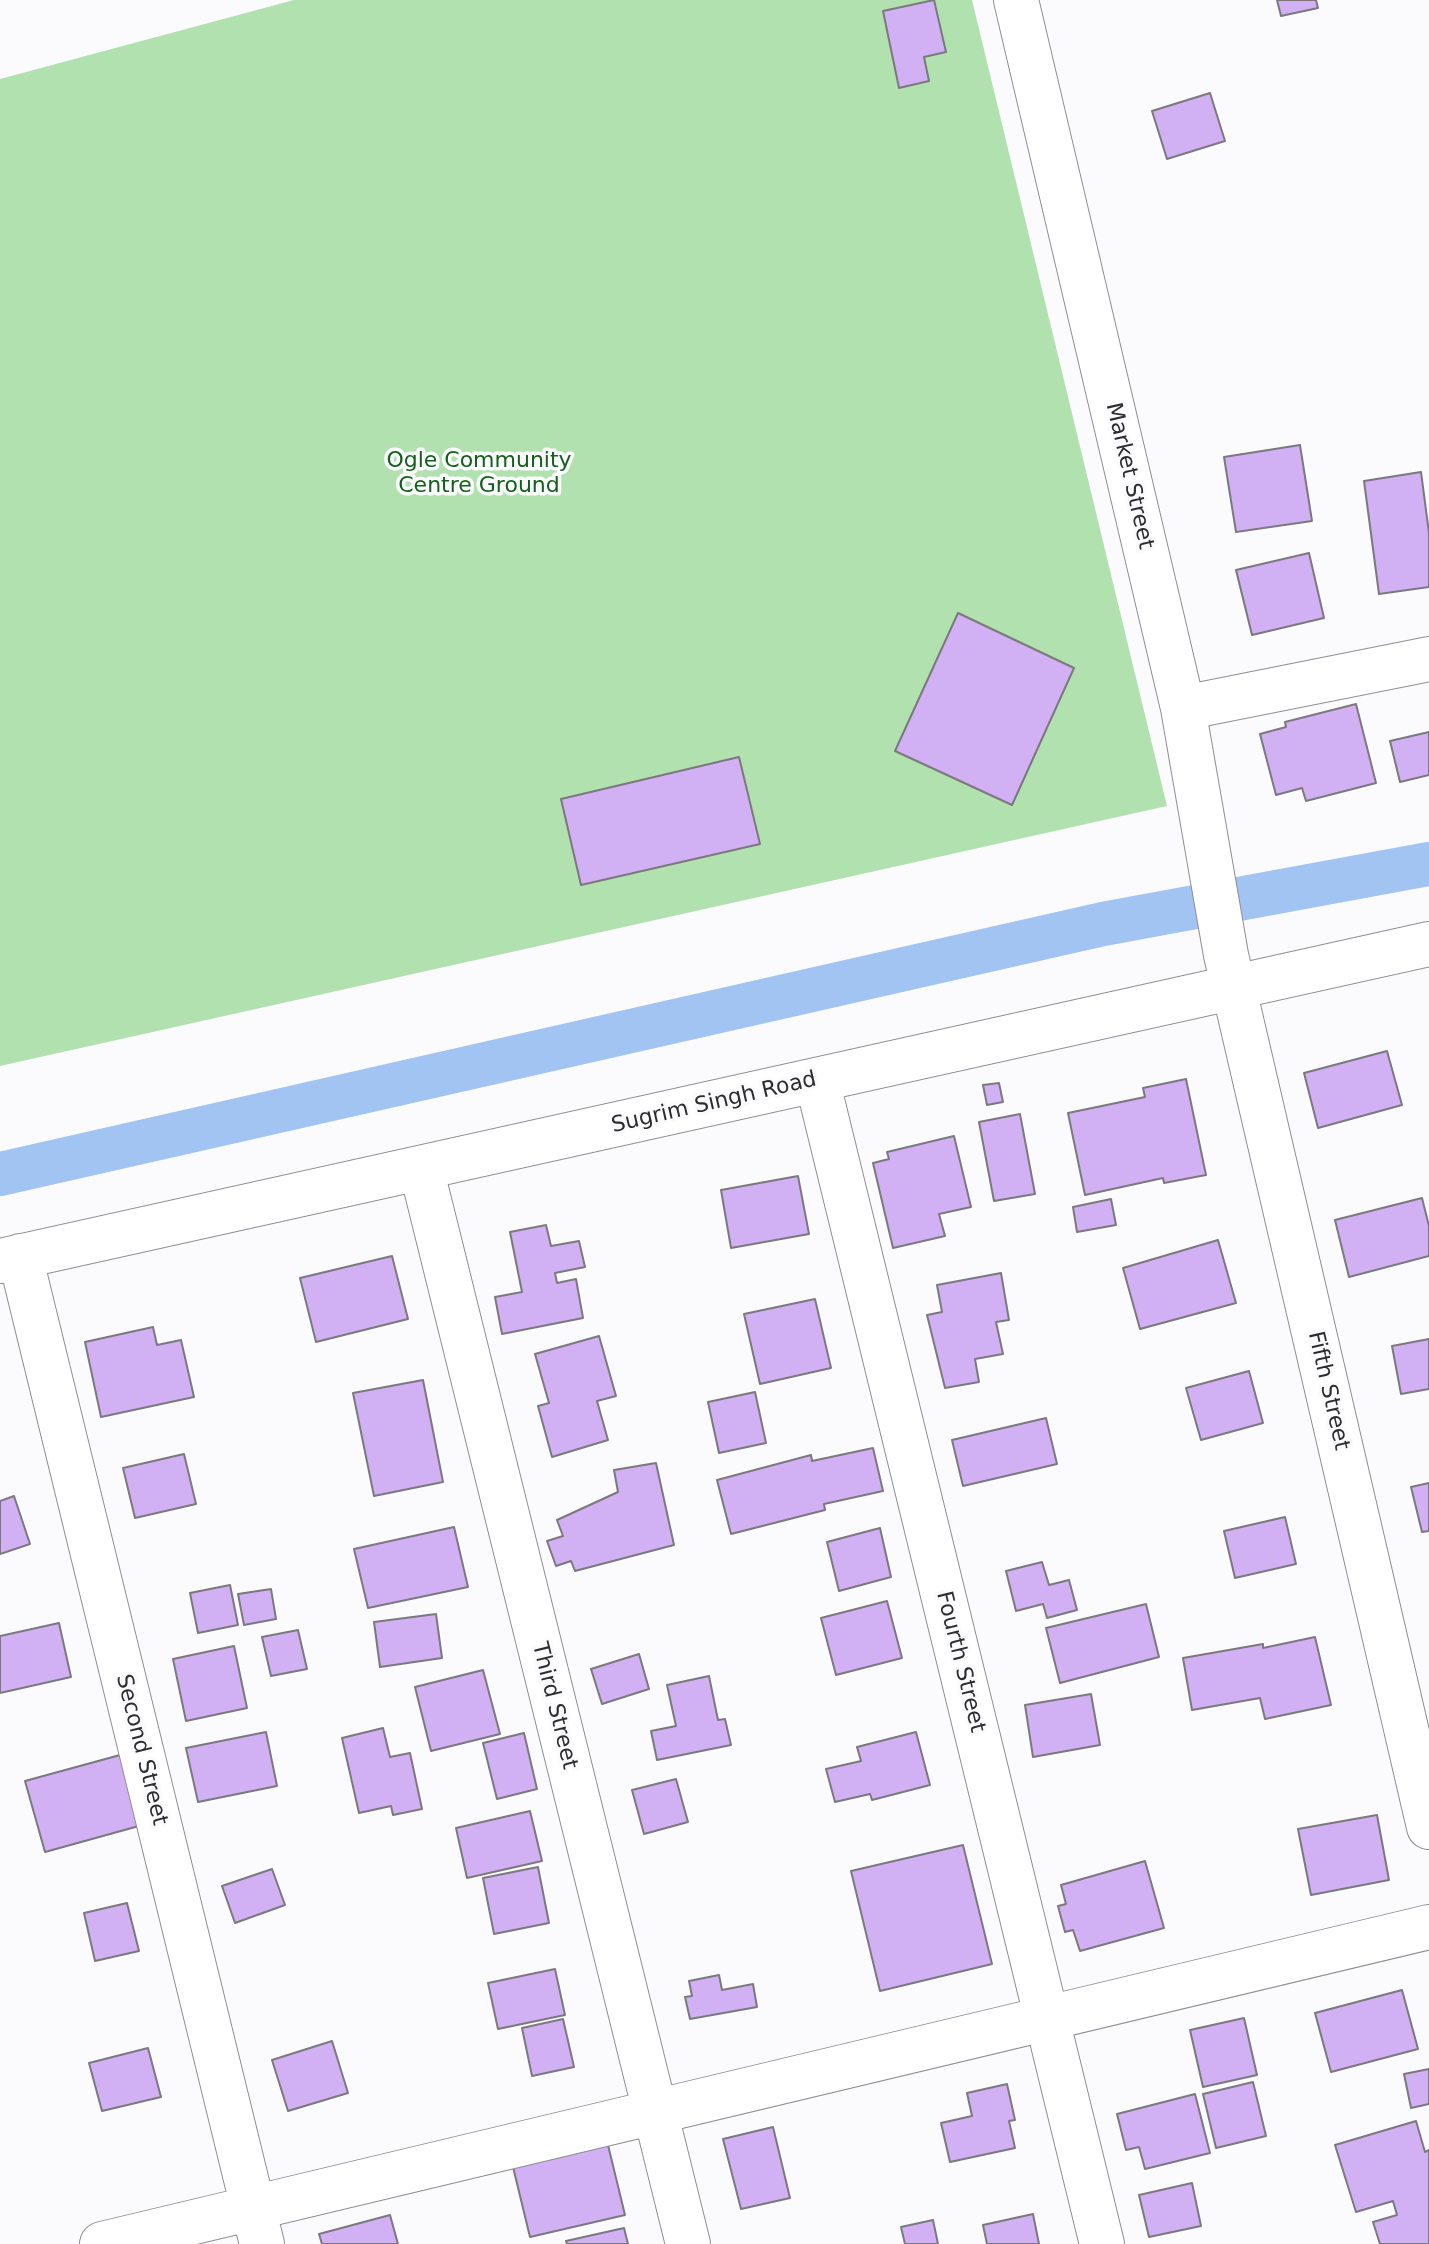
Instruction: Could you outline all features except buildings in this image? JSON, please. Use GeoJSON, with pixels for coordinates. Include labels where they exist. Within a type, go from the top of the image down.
{"type":"FeatureCollection","features":[{"type":"Feature","properties":{"kind":"street","name":"Market Street"},"geometry":{"type":"LineString","coordinates":[[1016,0],[1183,708],[1230,971]]}},
{"type":"Feature","properties":{"kind":"street"},"geometry":{"type":"LineString","coordinates":[[1183,708],[1429,659]]}},
{"type":"Feature","properties":{"kind":"street","name":"Sugrim Singh Road"},"geometry":{"type":"LineString","coordinates":[[10,1259],[817,1080],[1230,971],[1429,944]]}},
{"type":"Feature","properties":{"kind":"street","name":"Fifth Street"},"geometry":{"type":"LineString","coordinates":[[1230,971],[1429,1827]]}},
{"type":"Feature","properties":{"kind":"street","name":"Fourth Street"},"geometry":{"type":"LineString","coordinates":[[817,1080],[1102,2244]]}},
{"type":"Feature","properties":{"kind":"street","name":"Third Street"},"geometry":{"type":"LineString","coordinates":[[421,1168],[688,2244]]}},
{"type":"Feature","properties":{"kind":"street","name":"Second Street"},"geometry":{"type":"LineString","coordinates":[[10,1259],[257,2226]]}},
{"type":"Feature","properties":{"kind":"street"},"geometry":{"type":"LineString","coordinates":[[102,2244],[257,2226],[654,2111],[1429,1927]]}},
{"type":"Feature","properties":{"kind":"green space","name":"Ogle Community Centre Ground"},"geometry":{"type":"Polygon","coordinates":[[[294,0],[972,0],[1167,806],[0,1066],[0,79],[294,0]]]}},
{"type":"Feature","properties":{"kind":"waterway"},"geometry":{"type":"LineString","coordinates":[[0,1174],[1103,924],[1429,864]]}}]}
